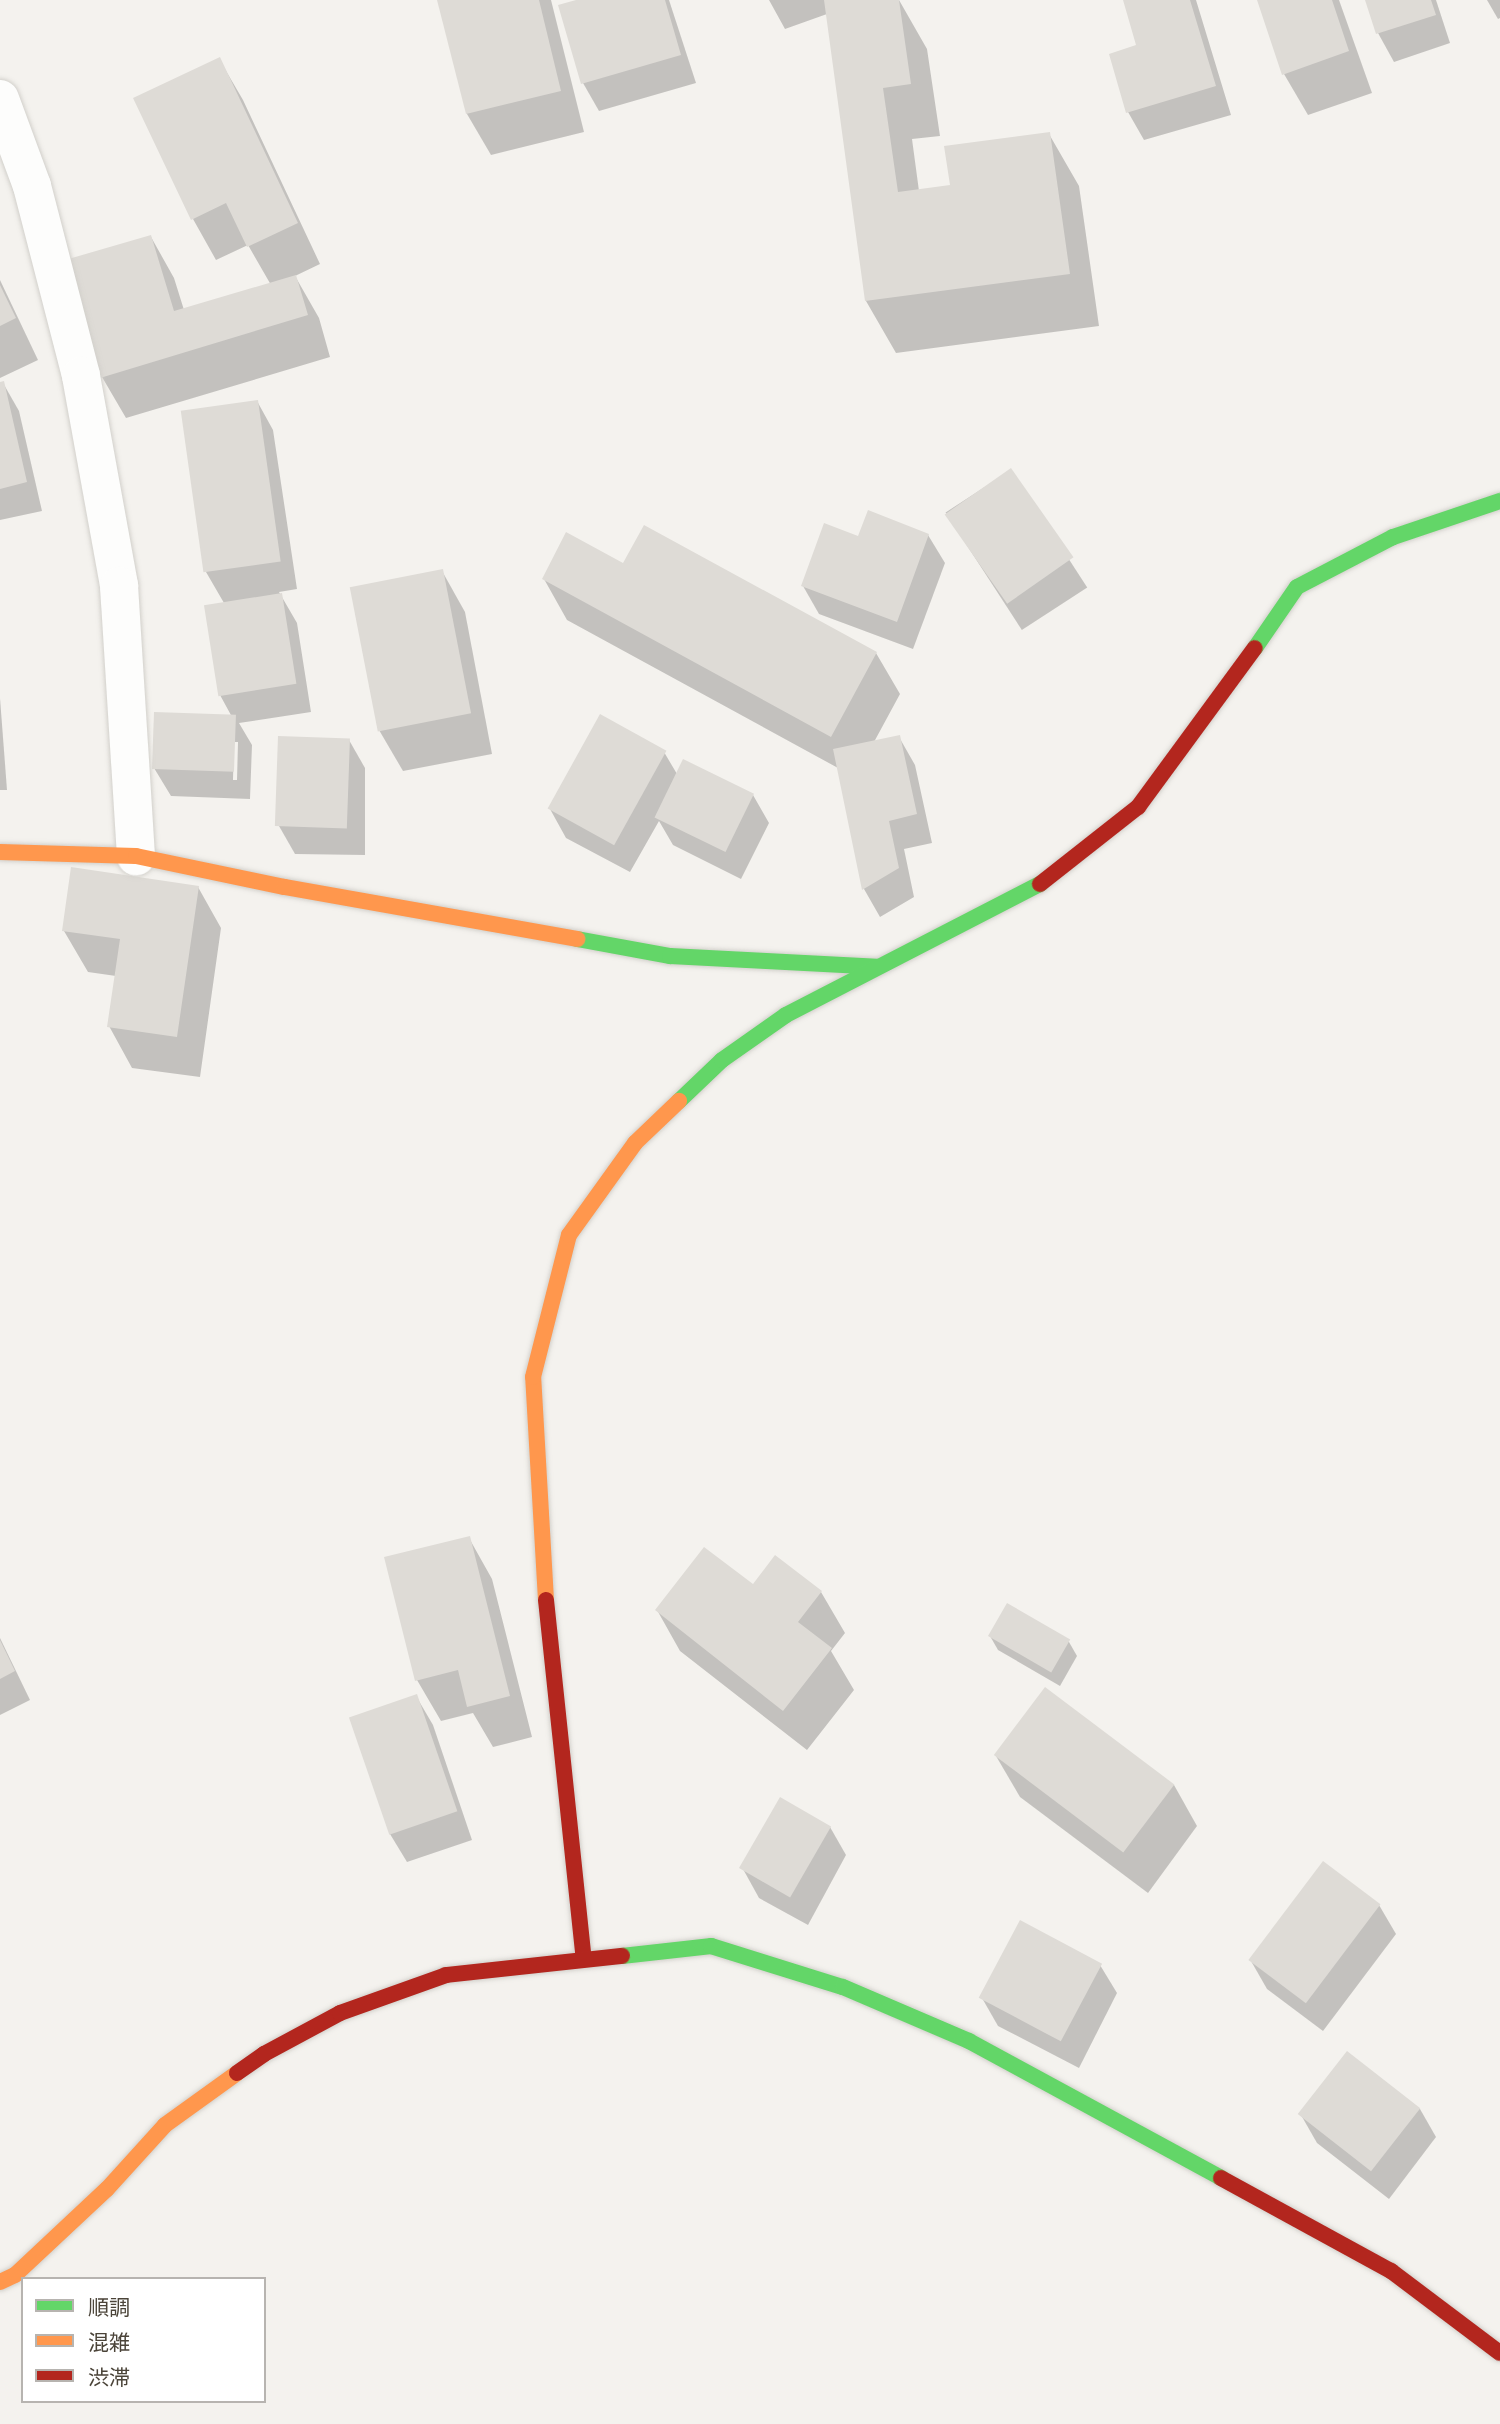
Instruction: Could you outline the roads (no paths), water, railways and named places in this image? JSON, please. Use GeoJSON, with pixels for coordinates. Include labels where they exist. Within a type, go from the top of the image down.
{"type":"FeatureCollection","features":[{"type":"Feature","properties":{"kind":"street"},"geometry":{"type":"LineString","coordinates":[[0,99],[32,186],[80,376],[119,586],[136,856]]}},
{"type":"Feature","properties":{"kind":"street"},"geometry":{"type":"LineString","coordinates":[[584,1959],[549,1651],[533,1377],[569,1235],[635,1143],[722,1060],[786,1015],[1044,882],[1138,807],[1245,663],[1297,587],[1393,537],[1500,501]]}},
{"type":"Feature","properties":{"kind":"street"},"geometry":{"type":"LineString","coordinates":[[0,852],[136,856],[285,887],[670,956],[879,967]]}},
{"type":"Feature","properties":{"kind":"street"},"geometry":{"type":"LineString","coordinates":[[0,2282],[15,2275],[107,2189],[164,2125],[264,2054],[340,2012],[446,1975],[711,1946],[844,1987],[969,2041],[1391,2271],[1500,2353]]}}]}
